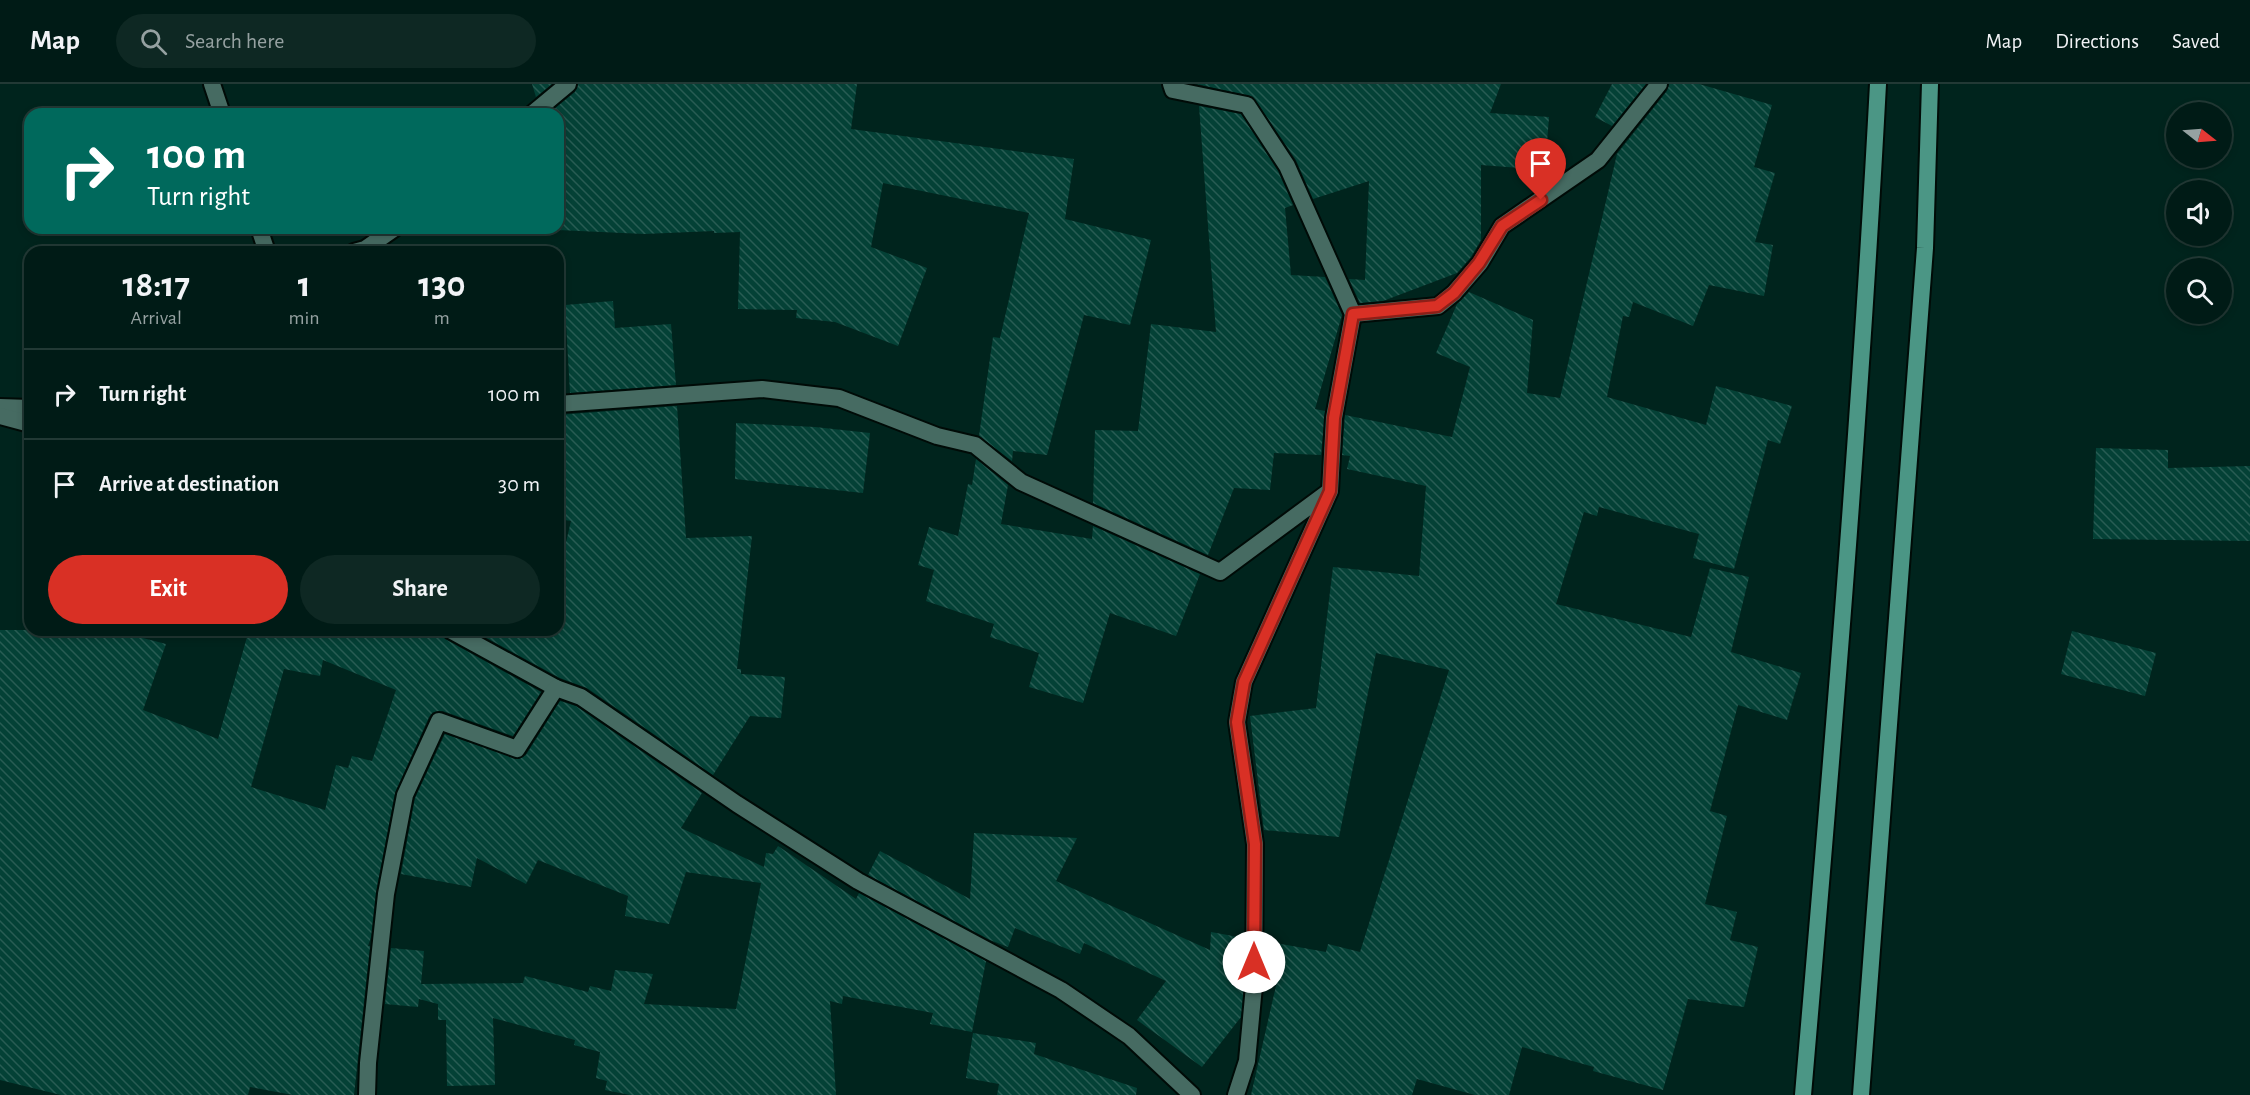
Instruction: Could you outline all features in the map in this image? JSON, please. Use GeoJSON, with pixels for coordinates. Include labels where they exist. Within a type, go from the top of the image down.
{"type":"FeatureCollection","features":[{"type":"Feature","properties":{"kind":"main road"},"geometry":{"type":"LineString","coordinates":[[1803,1095],[1836,707],[1870,245],[1878,84]]}},
{"type":"Feature","properties":{"kind":"main road"},"geometry":{"type":"LineString","coordinates":[[1861,1095],[1925,248],[1930,84]]}},
{"type":"Feature","properties":{"kind":"street"},"geometry":{"type":"LineString","coordinates":[[212,84],[220,108]]}},
{"type":"Feature","properties":{"kind":"street"},"geometry":{"type":"LineString","coordinates":[[538,108],[568,84]]}},
{"type":"Feature","properties":{"kind":"street"},"geometry":{"type":"LineString","coordinates":[[1171,84],[1173,90],[1247,105],[1287,166],[1353,314],[1334,418],[1330,491],[1244,682],[1237,722],[1255,844],[1254,986],[1247,1061],[1236,1095]]}},
{"type":"Feature","properties":{"kind":"street"},"geometry":{"type":"LineString","coordinates":[[1353,314],[1437,306],[1454,293],[1479,263],[1502,226],[1598,160],[1659,84]]}},
{"type":"Feature","properties":{"kind":"street"},"geometry":{"type":"LineString","coordinates":[[369,246],[386,234]]}},
{"type":"Feature","properties":{"kind":"street"},"geometry":{"type":"LineString","coordinates":[[564,404],[762,388],[838,399],[937,436],[975,445],[1021,482],[1220,572],[1330,491]]}},
{"type":"Feature","properties":{"kind":"street"},"geometry":{"type":"LineString","coordinates":[[0,407],[24,408]]}},
{"type":"Feature","properties":{"kind":"street"},"geometry":{"type":"LineString","coordinates":[[0,416],[24,422]]}},
{"type":"Feature","properties":{"kind":"street"},"geometry":{"type":"LineString","coordinates":[[461,636],[556,688],[581,697],[737,804],[858,881],[1061,990],[1129,1036],[1192,1095]]}},
{"type":"Feature","properties":{"kind":"street"},"geometry":{"type":"LineString","coordinates":[[367,1095],[368,1063],[386,894],[405,795],[439,721],[517,749],[556,688]]}},
{"type":"Feature","properties":{"kind":"building"},"geometry":{"type":"Polygon","coordinates":[[[532,84],[552,84],[536,97],[532,84]]]}},
{"type":"Feature","properties":{"kind":"building"},"geometry":{"type":"Polygon","coordinates":[[[578,84],[857,84],[851,129],[1074,159],[1065,219],[1151,240],[1130,325],[1084,315],[1047,455],[1013,451],[1012,461],[979,436],[993,337],[1000,338],[1029,213],[883,183],[871,247],[927,268],[898,346],[835,322],[796,318],[797,310],[738,309],[740,232],[644,234],[564,230],[564,108],[555,108],[575,92],[578,84]]]}},
{"type":"Feature","properties":{"kind":"building"},"geometry":{"type":"Polygon","coordinates":[[[1197,84],[1501,84],[1490,113],[1549,117],[1545,170],[1481,165],[1481,240],[1471,257],[1457,273],[1383,301],[1360,303],[1349,279],[1365,280],[1369,181],[1313,199],[1296,160],[1253,97],[1197,84]]]}},
{"type":"Feature","properties":{"kind":"building"},"geometry":{"type":"Polygon","coordinates":[[[1612,84],[1646,84],[1612,126],[1595,117],[1612,84]]]}},
{"type":"Feature","properties":{"kind":"building"},"geometry":{"type":"Polygon","coordinates":[[[1669,84],[1699,84],[1772,105],[1754,167],[1775,173],[1755,242],[1773,245],[1764,296],[1709,285],[1693,326],[1633,302],[1629,317],[1623,316],[1607,397],[1706,425],[1716,386],[1792,406],[1780,444],[1768,440],[1734,569],[1693,558],[1699,534],[1599,507],[1597,516],[1584,512],[1556,604],[1691,637],[1710,568],[1749,577],[1731,652],[1801,673],[1787,720],[1738,705],[1710,811],[1727,816],[1705,904],[1737,912],[1730,940],[1758,947],[1744,1007],[1688,999],[1663,1090],[1593,1071],[1594,1067],[1522,1047],[1509,1095],[1475,1095],[1417,1079],[1412,1095],[1251,1095],[1281,964],[1264,986],[1265,941],[1326,952],[1328,944],[1360,952],[1449,670],[1376,653],[1339,837],[1264,830],[1250,716],[1316,708],[1333,567],[1419,576],[1426,486],[1347,469],[1350,456],[1342,455],[1345,415],[1452,437],[1470,367],[1436,353],[1457,304],[1469,292],[1533,320],[1527,393],[1560,398],[1617,154],[1667,91],[1669,84]]]}},
{"type":"Feature","properties":{"kind":"building"},"geometry":{"type":"Polygon","coordinates":[[[1199,106],[1241,114],[1278,171],[1293,205],[1285,208],[1291,275],[1325,277],[1342,315],[1315,409],[1325,411],[1321,455],[1274,453],[1270,490],[1234,488],[1208,555],[1093,503],[1095,430],[1138,431],[1151,324],[1216,332],[1199,106]]]}},
{"type":"Feature","properties":{"kind":"building"},"geometry":{"type":"Polygon","coordinates":[[[613,301],[615,328],[671,324],[676,385],[570,393],[565,305],[613,301]]]}},
{"type":"Feature","properties":{"kind":"building"},"geometry":{"type":"Polygon","coordinates":[[[677,406],[686,538],[752,536],[737,669],[741,669],[741,674],[785,677],[781,718],[750,716],[713,775],[587,688],[560,678],[483,636],[564,636],[564,551],[571,521],[564,520],[564,415],[677,406]]]}},
{"type":"Feature","properties":{"kind":"building"},"geometry":{"type":"Polygon","coordinates":[[[736,423],[815,427],[870,433],[863,493],[735,479],[736,423]]]}},
{"type":"Feature","properties":{"kind":"building"},"geometry":{"type":"Polygon","coordinates":[[[2096,448],[2168,450],[2168,468],[2250,466],[2250,541],[2093,539],[2096,448]]]}},
{"type":"Feature","properties":{"kind":"building"},"geometry":{"type":"Polygon","coordinates":[[[976,459],[1008,485],[1001,524],[1092,539],[1093,526],[1200,574],[1176,636],[1110,613],[1083,703],[1029,687],[1039,653],[990,637],[994,624],[926,601],[934,570],[918,565],[929,527],[958,536],[968,484],[972,485],[976,459]]]}},
{"type":"Feature","properties":{"kind":"building"},"geometry":{"type":"Polygon","coordinates":[[[0,630],[24,630],[24,636],[135,636],[166,644],[143,710],[218,739],[247,636],[443,636],[541,692],[513,736],[443,711],[433,712],[429,717],[395,793],[368,946],[370,946],[354,1095],[293,1095],[250,1087],[248,1095],[61,1095],[0,1080],[0,630]],[[323,660],[320,676],[284,669],[251,787],[325,810],[336,765],[348,768],[352,756],[372,761],[396,690],[323,660]]]}},
{"type":"Feature","properties":{"kind":"building"},"geometry":{"type":"Polygon","coordinates":[[[2072,631],[2156,653],[2145,696],[2061,674],[2072,631]]]}},
{"type":"Feature","properties":{"kind":"building"},"geometry":{"type":"Polygon","coordinates":[[[560,701],[576,706],[702,793],[681,828],[764,867],[766,853],[773,854],[778,846],[856,899],[859,893],[986,961],[972,1032],[930,1024],[933,1013],[843,996],[842,1004],[830,1001],[836,1095],[630,1095],[605,1090],[607,1081],[596,1078],[600,1052],[574,1045],[575,1040],[493,1018],[495,1085],[447,1086],[446,1020],[438,1020],[438,1004],[419,999],[418,1007],[385,1004],[391,948],[424,951],[421,984],[523,983],[525,976],[588,992],[590,986],[611,991],[615,970],[653,974],[644,1004],[736,1009],[761,883],[686,872],[669,924],[625,916],[628,896],[538,860],[526,884],[477,858],[471,887],[401,874],[415,798],[445,734],[519,759],[526,755],[560,701]]]}},
{"type":"Feature","properties":{"kind":"building"},"geometry":{"type":"Polygon","coordinates":[[[974,833],[1077,838],[1056,881],[1210,950],[1211,932],[1244,938],[1241,1017],[1202,1067],[1137,1020],[1166,981],[1084,943],[1080,954],[1015,928],[1008,947],[990,940],[868,875],[880,851],[970,899],[974,833]]]}},
{"type":"Feature","properties":{"kind":"building"},"geometry":{"type":"Polygon","coordinates":[[[973,1033],[1036,1043],[1034,1054],[1137,1088],[1136,1095],[997,1095],[999,1084],[966,1078],[973,1033]]]}},
{"type":"Feature","properties":{"kind":"route"},"geometry":{"type":"LineString","coordinates":[[1254,962],[1255,844],[1237,722],[1244,682],[1330,491],[1334,418],[1353,314],[1437,306],[1454,293],[1479,263],[1502,226],[1541,200]]}}]}
